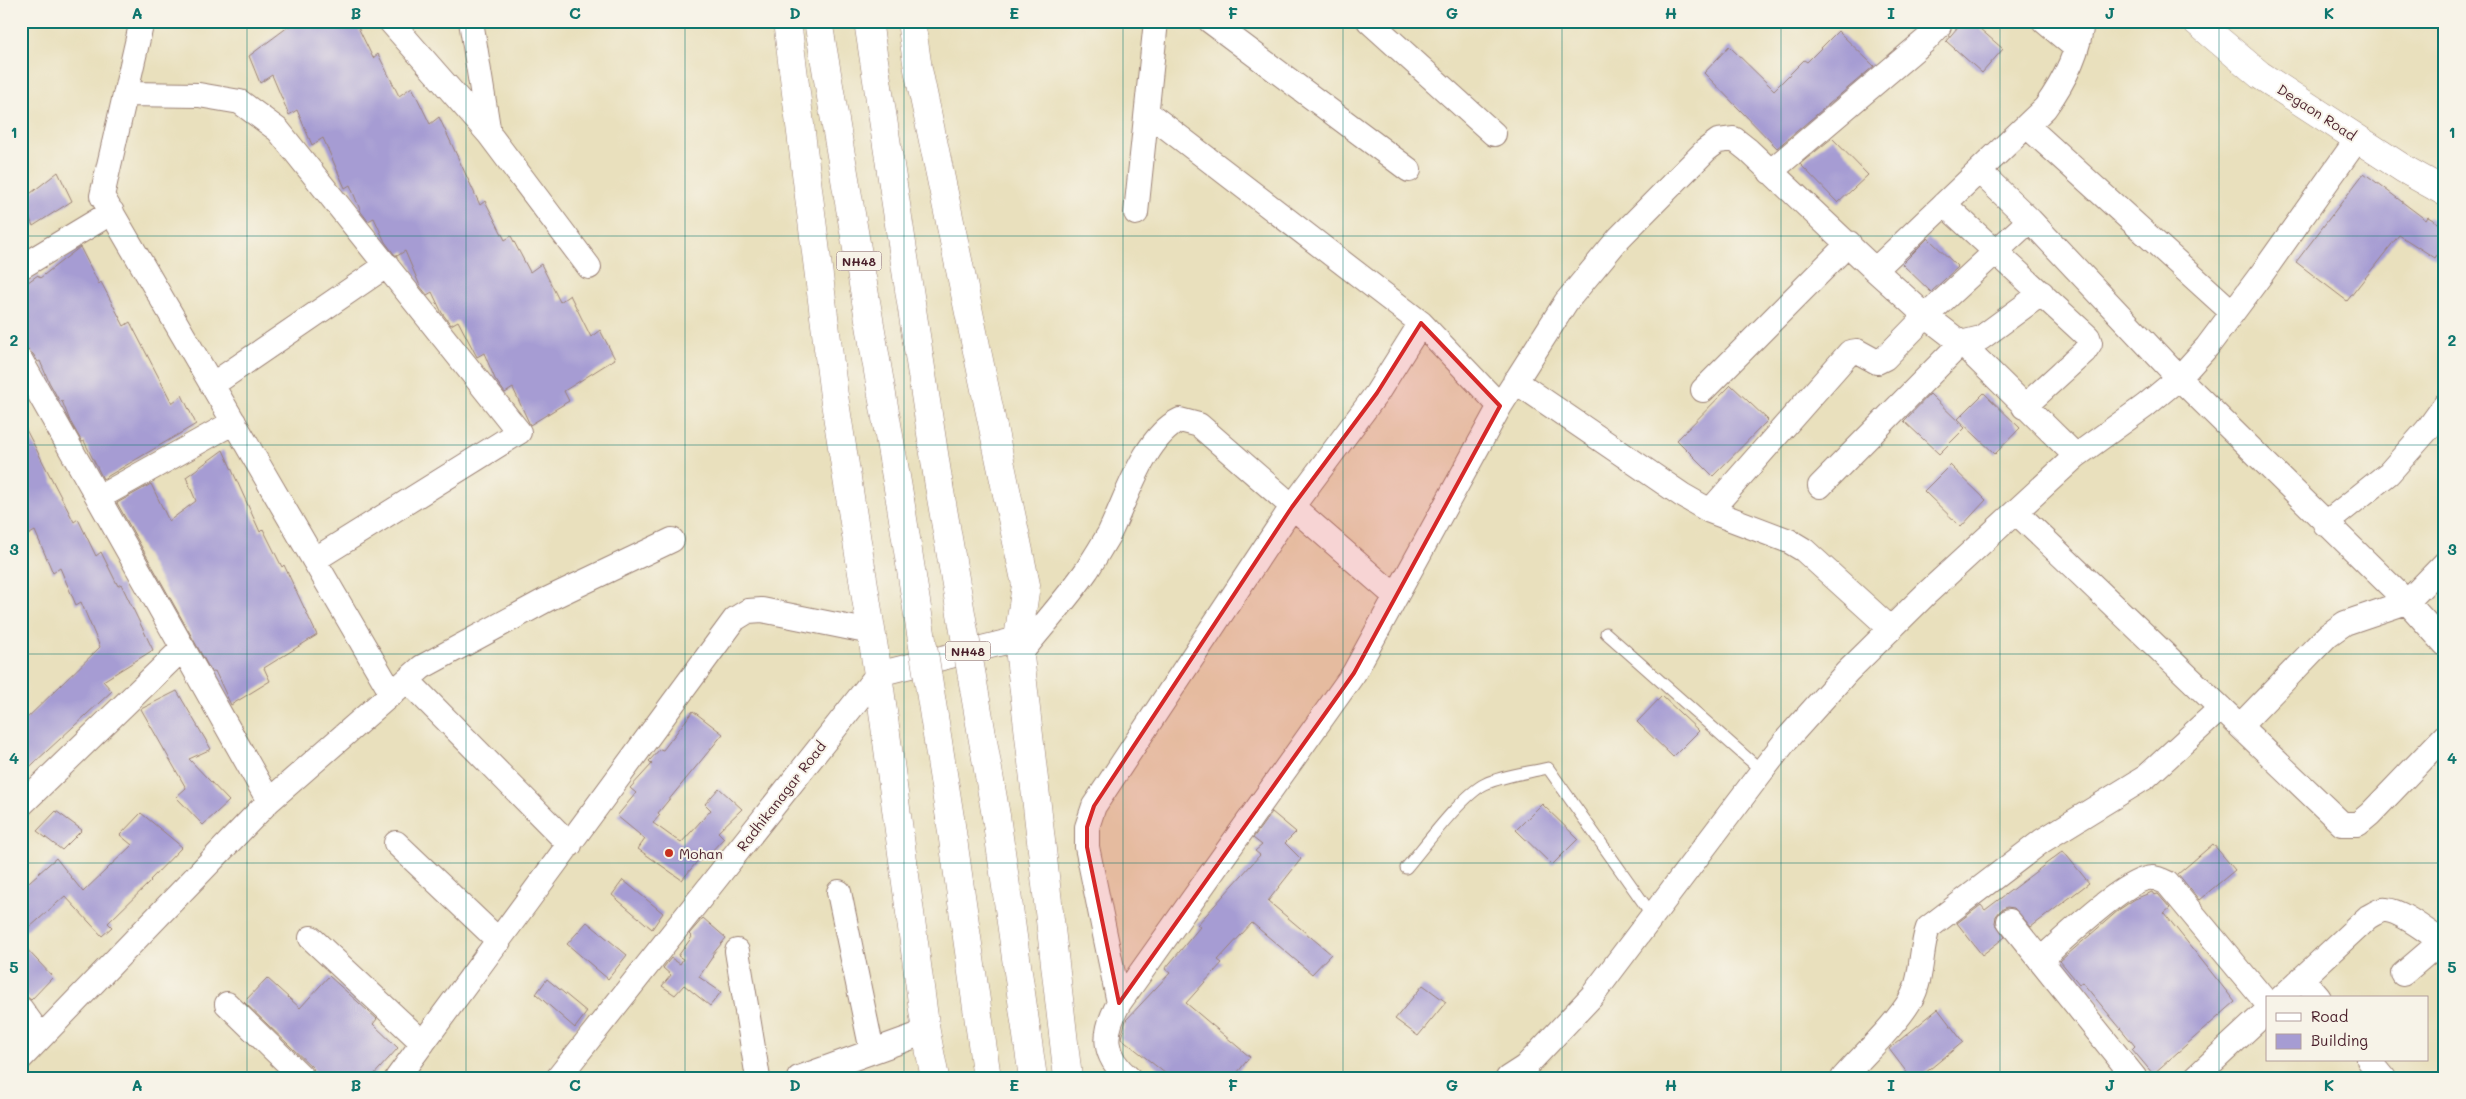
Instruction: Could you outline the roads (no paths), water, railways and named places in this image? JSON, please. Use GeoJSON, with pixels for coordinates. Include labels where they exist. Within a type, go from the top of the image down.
{"type":"FeatureCollection","features":[{"type":"Feature","properties":{"kind":"main road"},"geometry":{"type":"LineString","coordinates":[[787,21],[834,396],[878,674],[926,1032],[935,1078]]}},
{"type":"Feature","properties":{"kind":"main road","name":"NH48"},"geometry":{"type":"LineString","coordinates":[[818,21],[900,500],[950,818],[987,1078]]}},
{"type":"Feature","properties":{"kind":"main road","name":"NH48"},"geometry":{"type":"LineString","coordinates":[[868,21],[938,476],[996,816],[1033,1078]]}},
{"type":"Feature","properties":{"kind":"main road"},"geometry":{"type":"LineString","coordinates":[[911,21],[918,69],[1026,585],[1019,646],[1068,1078]]}},
{"type":"Feature","properties":{"kind":"main road","name":"Degaon Road"},"geometry":{"type":"LineString","coordinates":[[2196,21],[2260,75],[2404,169],[2445,192]]}},
{"type":"Feature","properties":{"kind":"street"},"geometry":{"type":"LineString","coordinates":[[142,21],[127,94],[102,196],[314,560],[400,687],[570,844]]}},
{"type":"Feature","properties":{"kind":"street"},"geometry":{"type":"LineString","coordinates":[[390,21],[489,134],[590,267]]}},
{"type":"Feature","properties":{"kind":"street"},"geometry":{"type":"LineString","coordinates":[[471,21],[489,134]]}},
{"type":"Feature","properties":{"kind":"street"},"geometry":{"type":"LineString","coordinates":[[1136,213],[1148,113],[1156,21]]}},
{"type":"Feature","properties":{"kind":"street"},"geometry":{"type":"LineString","coordinates":[[1210,21],[1409,170]]}},
{"type":"Feature","properties":{"kind":"street"},"geometry":{"type":"LineString","coordinates":[[1369,21],[1494,134]]}},
{"type":"Feature","properties":{"kind":"street"},"geometry":{"type":"LineString","coordinates":[[1770,172],[1926,40],[1940,26],[1940,21]]}},
{"type":"Feature","properties":{"kind":"street"},"geometry":{"type":"LineString","coordinates":[[2044,21],[2076,48]]}},
{"type":"Feature","properties":{"kind":"street"},"geometry":{"type":"LineString","coordinates":[[1875,270],[2045,108],[2060,87],[2076,48],[2082,21]]}},
{"type":"Feature","properties":{"kind":"street"},"geometry":{"type":"LineString","coordinates":[[127,94],[199,95],[240,102],[278,130],[519,432],[314,560]]}},
{"type":"Feature","properties":{"kind":"street"},"geometry":{"type":"LineString","coordinates":[[1148,113],[1422,323],[1500,406]]}},
{"type":"Feature","properties":{"kind":"street"},"geometry":{"type":"LineString","coordinates":[[2027,126],[2232,312]]}},
{"type":"Feature","properties":{"kind":"street"},"geometry":{"type":"LineString","coordinates":[[1508,1078],[1524,1067],[1592,996],[1762,770],[1835,685],[1891,629],[2076,456],[2146,406],[2179,378],[2207,347],[2358,138]]}},
{"type":"Feature","properties":{"kind":"street"},"geometry":{"type":"LineString","coordinates":[[1129,1078],[1119,1070],[1109,1050],[1106,1033],[1119,1003],[1354,672],[1500,406],[1566,302],[1619,238],[1706,150],[1718,141],[1734,139],[1926,316],[1962,344],[2076,456]]}},
{"type":"Feature","properties":{"kind":"street"},"geometry":{"type":"LineString","coordinates":[[1979,171],[2030,220],[2179,378],[2325,524],[2407,602],[2445,644]]}},
{"type":"Feature","properties":{"kind":"street"},"geometry":{"type":"LineString","coordinates":[[1944,204],[2042,293],[2088,337],[2090,342],[2084,352],[2024,407]]}},
{"type":"Feature","properties":{"kind":"street"},"geometry":{"type":"LineString","coordinates":[[21,267],[112,212]]}},
{"type":"Feature","properties":{"kind":"street"},"geometry":{"type":"LineString","coordinates":[[1710,511],[1850,352],[1857,352],[1877,362],[1885,358],[1926,316],[2030,220]]}},
{"type":"Feature","properties":{"kind":"street"},"geometry":{"type":"LineString","coordinates":[[1703,390],[1849,243]]}},
{"type":"Feature","properties":{"kind":"street"},"geometry":{"type":"LineString","coordinates":[[212,385],[387,265]]}},
{"type":"Feature","properties":{"kind":"street"},"geometry":{"type":"LineString","coordinates":[[1820,486],[1962,344],[1981,338],[2042,293]]}},
{"type":"Feature","properties":{"kind":"street"},"geometry":{"type":"LineString","coordinates":[[1119,1003],[1087,847],[1087,827],[1094,806],[1292,506],[1377,393],[1422,323]]}},
{"type":"Feature","properties":{"kind":"street"},"geometry":{"type":"LineString","coordinates":[[21,361],[269,801]]}},
{"type":"Feature","properties":{"kind":"street"},"geometry":{"type":"LineString","coordinates":[[1515,381],[1682,495],[1710,511],[1789,541],[1804,550],[1891,629]]}},
{"type":"Feature","properties":{"kind":"street"},"geometry":{"type":"LineString","coordinates":[[2325,524],[2389,473],[2427,430],[2445,405]]}},
{"type":"Feature","properties":{"kind":"street"},"geometry":{"type":"LineString","coordinates":[[878,674],[1019,646],[1086,571],[1108,534],[1128,489],[1157,439],[1168,425],[1180,420],[1199,425],[1395,596]]}},
{"type":"Feature","properties":{"kind":"street"},"geometry":{"type":"LineString","coordinates":[[98,498],[234,422]]}},
{"type":"Feature","properties":{"kind":"street"},"geometry":{"type":"LineString","coordinates":[[2016,512],[2342,824],[2358,824],[2370,814],[2445,736]]}},
{"type":"Feature","properties":{"kind":"street"},"geometry":{"type":"LineString","coordinates":[[21,1058],[269,801],[422,667],[546,600],[672,540]]}},
{"type":"Feature","properties":{"kind":"street"},"geometry":{"type":"LineString","coordinates":[[2240,726],[2328,635],[2345,623],[2407,602],[2445,564]]}},
{"type":"Feature","properties":{"kind":"street"},"geometry":{"type":"LineString","coordinates":[[397,1078],[735,619],[748,611],[762,610],[871,632]]}},
{"type":"Feature","properties":{"kind":"street"},"geometry":{"type":"LineString","coordinates":[[21,805],[183,648]]}},
{"type":"Feature","properties":{"kind":"street","name":"Radhikanagar Road"},"geometry":{"type":"LineString","coordinates":[[558,1078],[878,674]]}},
{"type":"Feature","properties":{"kind":"street"},"geometry":{"type":"LineString","coordinates":[[1844,1078],[1912,998],[1920,972],[1922,945],[1928,928],[2042,841],[2146,777],[2221,708]]}},
{"type":"Feature","properties":{"kind":"street"},"geometry":{"type":"LineString","coordinates":[[396,843],[498,941]]}},
{"type":"Feature","properties":{"kind":"street"},"geometry":{"type":"LineString","coordinates":[[2040,960],[2113,897],[2133,883],[2152,877],[2168,883],[2266,1002]]}},
{"type":"Feature","properties":{"kind":"street"},"geometry":{"type":"LineString","coordinates":[[839,892],[872,1051]]}},
{"type":"Feature","properties":{"kind":"street"},"geometry":{"type":"LineString","coordinates":[[2283,996],[2368,917],[2381,910],[2388,910],[2401,915],[2443,939],[2404,974]]}},
{"type":"Feature","properties":{"kind":"street"},"geometry":{"type":"LineString","coordinates":[[2009,922],[2135,1078]]}},
{"type":"Feature","properties":{"kind":"street"},"geometry":{"type":"LineString","coordinates":[[311,938],[423,1043]]}},
{"type":"Feature","properties":{"kind":"street"},"geometry":{"type":"LineString","coordinates":[[737,951],[758,1078]]}},
{"type":"Feature","properties":{"kind":"street"},"geometry":{"type":"LineString","coordinates":[[2302,978],[2317,996]]}},
{"type":"Feature","properties":{"kind":"street"},"geometry":{"type":"LineString","coordinates":[[227,1004],[303,1078]]}},
{"type":"Feature","properties":{"kind":"street"},"geometry":{"type":"LineString","coordinates":[[21,1009],[41,1037]]}},
{"type":"Feature","properties":{"kind":"street"},"geometry":{"type":"LineString","coordinates":[[2195,1078],[2266,1011]]}},
{"type":"Feature","properties":{"kind":"street"},"geometry":{"type":"LineString","coordinates":[[799,1078],[926,1032]]}},
{"type":"Feature","properties":{"kind":"street"},"geometry":{"type":"LineString","coordinates":[[2372,1062],[2384,1078]]}},
{"type":"Feature","properties":{"kind":"lane"},"geometry":{"type":"LineString","coordinates":[[1606,634],[1762,770]]}},
{"type":"Feature","properties":{"kind":"lane"},"geometry":{"type":"LineString","coordinates":[[1406,868],[1469,795],[1483,785],[1497,779],[1548,768],[1652,916]]}},
{"type":"Feature","properties":{"kind":"place","name":"Mohan"},"geometry":{"type":"Point","coordinates":[669,853]}}]}
